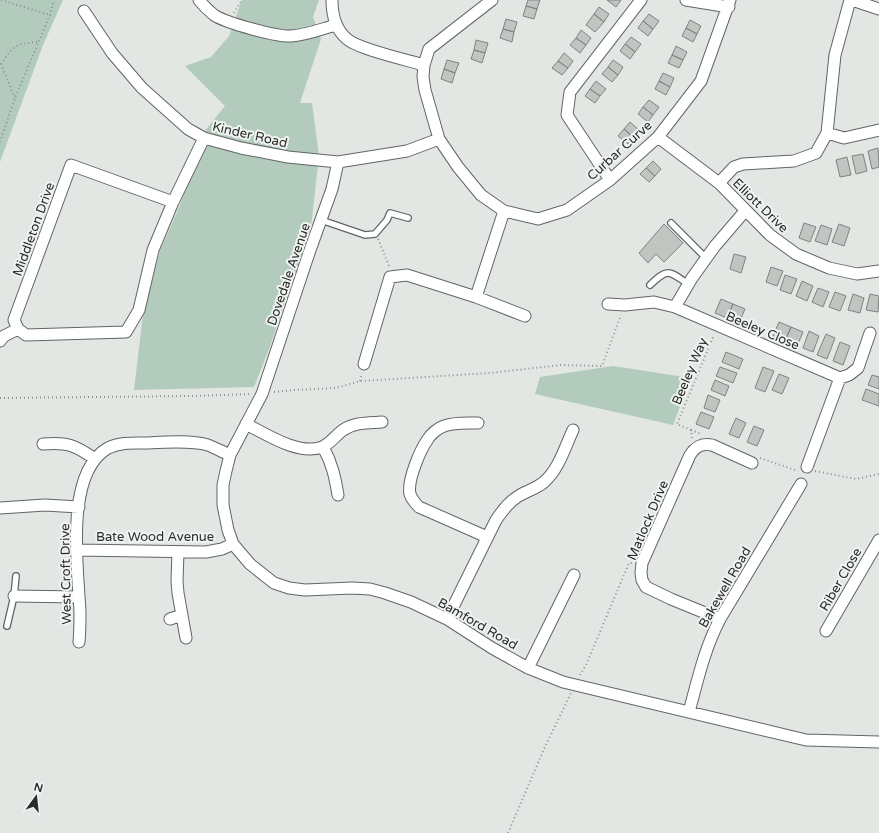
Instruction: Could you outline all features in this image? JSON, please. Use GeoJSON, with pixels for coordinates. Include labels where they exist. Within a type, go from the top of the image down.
{"type":"FeatureCollection","features":[{"type":"Feature","properties":{"kind":"street"},"geometry":{"type":"LineString","coordinates":[[199,0],[215,15],[265,32],[290,36],[322,30],[336,25]]}},
{"type":"Feature","properties":{"kind":"street"},"geometry":{"type":"LineString","coordinates":[[332,0],[332,13],[336,25],[347,40],[359,46],[424,65],[429,49],[492,0]]}},
{"type":"Feature","properties":{"kind":"street"},"geometry":{"type":"LineString","coordinates":[[610,180],[567,115],[570,92],[641,0]]}},
{"type":"Feature","properties":{"kind":"street"},"geometry":{"type":"LineString","coordinates":[[686,0],[730,4]]}},
{"type":"Feature","properties":{"kind":"street"},"geometry":{"type":"LineString","coordinates":[[719,183],[734,167],[742,164],[794,161],[816,153],[827,133],[835,55],[851,0],[879,9]]}},
{"type":"Feature","properties":{"kind":"street","name":"Curbar Curve"},"geometry":{"type":"LineString","coordinates":[[424,65],[422,77],[440,139],[458,167],[481,195],[504,211],[538,219],[566,210],[610,180],[658,137],[700,81],[730,4]]}},
{"type":"Feature","properties":{"kind":"street","name":"Kinder Road"},"geometry":{"type":"LineString","coordinates":[[84,10],[112,53],[142,88],[188,128],[204,138],[241,148],[288,157],[338,162],[408,151],[440,139]]}},
{"type":"Feature","properties":{"kind":"street"},"geometry":{"type":"LineString","coordinates":[[827,133],[844,138],[879,130]]}},
{"type":"Feature","properties":{"kind":"street","name":"Elliott Drive"},"geometry":{"type":"LineString","coordinates":[[658,137],[719,183],[770,235],[796,254],[829,268],[857,274],[879,271]]}},
{"type":"Feature","properties":{"kind":"street"},"geometry":{"type":"LineString","coordinates":[[0,341],[4,336],[18,329],[26,335],[126,332],[139,310],[153,250],[173,202],[204,138]]}},
{"type":"Feature","properties":{"kind":"street","name":"Dovedale Avenue"},"geometry":{"type":"LineString","coordinates":[[262,394],[332,189],[338,162]]}},
{"type":"Feature","properties":{"kind":"street","name":"Middleton Drive"},"geometry":{"type":"LineString","coordinates":[[18,329],[14,320],[72,165],[173,202]]}},
{"type":"Feature","properties":{"kind":"street"},"geometry":{"type":"LineString","coordinates":[[476,297],[504,211]]}},
{"type":"Feature","properties":{"kind":"street"},"geometry":{"type":"LineString","coordinates":[[675,307],[688,284],[706,258],[745,211]]}},
{"type":"Feature","properties":{"kind":"street"},"geometry":{"type":"LineString","coordinates":[[364,364],[390,277],[406,274],[476,297],[525,316]]}},
{"type":"Feature","properties":{"kind":"street","name":"Beeley Close"},"geometry":{"type":"LineString","coordinates":[[608,304],[625,305],[654,302],[675,307],[840,378]]}},
{"type":"Feature","properties":{"kind":"street"},"geometry":{"type":"LineString","coordinates":[[807,467],[840,378],[849,375],[858,368],[870,334]]}},
{"type":"Feature","properties":{"kind":"street","name":"Bamford Road"},"geometry":{"type":"LineString","coordinates":[[262,394],[230,455],[223,485],[224,505],[228,530],[234,544],[250,564],[274,583],[289,588],[305,590],[352,588],[370,589],[385,593],[411,602],[447,619],[492,648],[528,668],[546,676],[575,684],[806,740],[879,742]]}},
{"type":"Feature","properties":{"kind":"street"},"geometry":{"type":"LineString","coordinates":[[246,424],[276,440],[292,446],[308,449],[323,447],[343,430],[352,425],[382,422]]}},
{"type":"Feature","properties":{"kind":"street"},"geometry":{"type":"LineString","coordinates":[[478,423],[453,424],[444,426],[434,432],[422,450],[411,478],[410,494],[413,501],[419,507],[487,537]]}},
{"type":"Feature","properties":{"kind":"street"},"geometry":{"type":"LineString","coordinates":[[447,619],[496,520],[506,507],[518,496],[528,492],[550,475],[557,465],[573,430]]}},
{"type":"Feature","properties":{"kind":"street"},"geometry":{"type":"LineString","coordinates":[[43,444],[58,443],[76,446],[95,459]]}},
{"type":"Feature","properties":{"kind":"street","name":"West Croft Drive"},"geometry":{"type":"LineString","coordinates":[[79,642],[80,612],[76,550],[79,507],[85,479],[89,468],[95,459],[108,448],[122,443],[196,443],[207,445],[230,455]]}},
{"type":"Feature","properties":{"kind":"street"},"geometry":{"type":"LineString","coordinates":[[694,449],[706,444],[712,445],[752,463]]}},
{"type":"Feature","properties":{"kind":"street"},"geometry":{"type":"LineString","coordinates":[[323,447],[330,460],[335,476],[338,495]]}},
{"type":"Feature","properties":{"kind":"street","name":"Matlock Drive"},"geometry":{"type":"LineString","coordinates":[[694,449],[690,454],[642,564],[642,580],[646,586],[671,599],[720,619]]}},
{"type":"Feature","properties":{"kind":"street","name":"Bakewell Road"},"geometry":{"type":"LineString","coordinates":[[689,712],[703,659],[720,619],[801,484]]}},
{"type":"Feature","properties":{"kind":"street"},"geometry":{"type":"LineString","coordinates":[[0,508],[45,505],[79,507]]}},
{"type":"Feature","properties":{"kind":"street","name":"Riber Close"},"geometry":{"type":"LineString","coordinates":[[826,631],[879,540]]}},
{"type":"Feature","properties":{"kind":"street","name":"Bate Wood Avenue"},"geometry":{"type":"LineString","coordinates":[[76,550],[178,552],[217,551],[234,544]]}},
{"type":"Feature","properties":{"kind":"street"},"geometry":{"type":"LineString","coordinates":[[178,552],[177,581],[186,638]]}},
{"type":"Feature","properties":{"kind":"street"},"geometry":{"type":"LineString","coordinates":[[528,668],[574,575]]}},
{"type":"Feature","properties":{"kind":"street"},"geometry":{"type":"LineString","coordinates":[[14,596],[78,597]]}},
{"type":"Feature","properties":{"kind":"street"},"geometry":{"type":"LineString","coordinates":[[170,619],[182,615]]}},
{"type":"Feature","properties":{"kind":"lane"},"geometry":{"type":"LineString","coordinates":[[321,220],[365,235],[375,233],[387,220],[390,213],[408,218]]}},
{"type":"Feature","properties":{"kind":"lane"},"geometry":{"type":"LineString","coordinates":[[671,223],[706,258]]}},
{"type":"Feature","properties":{"kind":"lane"},"geometry":{"type":"LineString","coordinates":[[650,285],[662,274],[668,272],[674,274],[688,284]]}},
{"type":"Feature","properties":{"kind":"lane"},"geometry":{"type":"LineString","coordinates":[[7,626],[14,596],[16,576]]}},
{"type":"Feature","properties":{"kind":"path"},"geometry":{"type":"LineString","coordinates":[[0,0],[50,15]]}},
{"type":"Feature","properties":{"kind":"path"},"geometry":{"type":"LineString","coordinates":[[0,142],[15,98],[50,15],[54,0]]}},
{"type":"Feature","properties":{"kind":"path"},"geometry":{"type":"LineString","coordinates":[[230,21],[242,0]]}},
{"type":"Feature","properties":{"kind":"path"},"geometry":{"type":"LineString","coordinates":[[15,98],[0,64],[10,50],[20,43],[38,42]]}},
{"type":"Feature","properties":{"kind":"path"},"geometry":{"type":"LineString","coordinates":[[375,233],[385,258],[395,276]]}},
{"type":"Feature","properties":{"kind":"path"},"geometry":{"type":"LineString","coordinates":[[0,398],[262,394],[294,390],[336,388],[360,381],[489,373],[561,365],[602,366],[625,305]]}},
{"type":"Feature","properties":{"kind":"path","name":"Beeley Way"},"geometry":{"type":"LineString","coordinates":[[694,449],[691,430],[676,424],[718,326]]}},
{"type":"Feature","properties":{"kind":"path"},"geometry":{"type":"LineString","coordinates":[[508,833],[544,749],[575,684],[586,665],[629,563],[642,564]]}},
{"type":"Feature","properties":{"kind":"green space"},"geometry":{"type":"Polygon","coordinates":[[[0,0],[63,0],[43,45],[0,162],[0,0]]]}},
{"type":"Feature","properties":{"kind":"green space"},"geometry":{"type":"Polygon","coordinates":[[[242,0],[319,0],[313,17],[321,39],[300,103],[312,103],[319,156],[311,227],[269,349],[254,387],[134,390],[143,314],[160,251],[180,205],[203,133],[225,106],[185,66],[211,57],[229,36],[242,0]]]}},
{"type":"Feature","properties":{"kind":"green space"},"geometry":{"type":"Polygon","coordinates":[[[613,366],[691,378],[673,425],[535,394],[540,377],[613,366]]]}},
{"type":"Feature","properties":{"kind":"building"},"geometry":{"type":"Polygon","coordinates":[[[528,0],[540,0],[537,9],[526,6],[528,0]]]}},
{"type":"Feature","properties":{"kind":"building"},"geometry":{"type":"Polygon","coordinates":[[[607,0],[621,0],[616,7],[607,0]]]}},
{"type":"Feature","properties":{"kind":"building"},"geometry":{"type":"Polygon","coordinates":[[[526,6],[537,9],[534,19],[523,16],[526,6]]]}},
{"type":"Feature","properties":{"kind":"building"},"geometry":{"type":"Polygon","coordinates":[[[599,7],[609,14],[604,22],[594,14],[599,7]]]}},
{"type":"Feature","properties":{"kind":"building"},"geometry":{"type":"Polygon","coordinates":[[[594,14],[604,22],[595,32],[586,25],[594,14]]]}},
{"type":"Feature","properties":{"kind":"building"},"geometry":{"type":"Polygon","coordinates":[[[649,14],[659,21],[653,29],[643,21],[649,14]]]}},
{"type":"Feature","properties":{"kind":"building"},"geometry":{"type":"Polygon","coordinates":[[[506,19],[517,22],[514,32],[503,29],[506,19]]]}},
{"type":"Feature","properties":{"kind":"building"},"geometry":{"type":"Polygon","coordinates":[[[690,20],[701,26],[697,34],[686,28],[690,20]]]}},
{"type":"Feature","properties":{"kind":"building"},"geometry":{"type":"Polygon","coordinates":[[[643,21],[653,29],[648,36],[638,28],[643,21]]]}},
{"type":"Feature","properties":{"kind":"building"},"geometry":{"type":"Polygon","coordinates":[[[686,28],[697,34],[693,42],[682,36],[686,28]]]}},
{"type":"Feature","properties":{"kind":"building"},"geometry":{"type":"Polygon","coordinates":[[[503,29],[514,32],[512,42],[500,38],[503,29]]]}},
{"type":"Feature","properties":{"kind":"building"},"geometry":{"type":"Polygon","coordinates":[[[581,30],[591,38],[586,45],[576,38],[581,30]]]}},
{"type":"Feature","properties":{"kind":"building"},"geometry":{"type":"Polygon","coordinates":[[[631,37],[641,44],[635,52],[625,44],[631,37]]]}},
{"type":"Feature","properties":{"kind":"building"},"geometry":{"type":"Polygon","coordinates":[[[576,38],[586,45],[580,53],[570,45],[576,38]]]}},
{"type":"Feature","properties":{"kind":"building"},"geometry":{"type":"Polygon","coordinates":[[[476,40],[488,43],[485,53],[474,50],[476,40]]]}},
{"type":"Feature","properties":{"kind":"building"},"geometry":{"type":"Polygon","coordinates":[[[625,44],[635,52],[630,59],[620,51],[625,44]]]}},
{"type":"Feature","properties":{"kind":"building"},"geometry":{"type":"Polygon","coordinates":[[[676,46],[687,52],[683,60],[672,55],[676,46]]]}},
{"type":"Feature","properties":{"kind":"building"},"geometry":{"type":"Polygon","coordinates":[[[474,50],[485,53],[482,63],[471,59],[474,50]]]}},
{"type":"Feature","properties":{"kind":"building"},"geometry":{"type":"Polygon","coordinates":[[[564,53],[573,61],[568,68],[558,61],[564,53]]]}},
{"type":"Feature","properties":{"kind":"building"},"geometry":{"type":"Polygon","coordinates":[[[672,55],[683,60],[679,68],[668,63],[672,55]]]}},
{"type":"Feature","properties":{"kind":"building"},"geometry":{"type":"Polygon","coordinates":[[[447,60],[459,63],[455,73],[444,69],[447,60]]]}},
{"type":"Feature","properties":{"kind":"building"},"geometry":{"type":"Polygon","coordinates":[[[613,60],[623,67],[618,75],[608,67],[613,60]]]}},
{"type":"Feature","properties":{"kind":"building"},"geometry":{"type":"Polygon","coordinates":[[[558,61],[568,68],[562,75],[552,68],[558,61]]]}},
{"type":"Feature","properties":{"kind":"building"},"geometry":{"type":"Polygon","coordinates":[[[608,67],[618,75],[612,82],[602,74],[608,67]]]}},
{"type":"Feature","properties":{"kind":"building"},"geometry":{"type":"Polygon","coordinates":[[[444,69],[455,73],[452,83],[441,79],[444,69]]]}},
{"type":"Feature","properties":{"kind":"building"},"geometry":{"type":"Polygon","coordinates":[[[663,73],[674,78],[670,87],[659,81],[663,73]]]}},
{"type":"Feature","properties":{"kind":"building"},"geometry":{"type":"Polygon","coordinates":[[[596,81],[606,89],[600,96],[590,89],[596,81]]]}},
{"type":"Feature","properties":{"kind":"building"},"geometry":{"type":"Polygon","coordinates":[[[659,81],[670,87],[666,95],[655,89],[659,81]]]}},
{"type":"Feature","properties":{"kind":"building"},"geometry":{"type":"Polygon","coordinates":[[[590,89],[600,96],[595,103],[585,96],[590,89]]]}},
{"type":"Feature","properties":{"kind":"building"},"geometry":{"type":"Polygon","coordinates":[[[649,100],[659,107],[653,115],[643,107],[649,100]]]}},
{"type":"Feature","properties":{"kind":"building"},"geometry":{"type":"Polygon","coordinates":[[[643,107],[653,115],[648,122],[638,114],[643,107]]]}},
{"type":"Feature","properties":{"kind":"building"},"geometry":{"type":"Polygon","coordinates":[[[630,122],[639,130],[633,137],[624,129],[630,122]]]}},
{"type":"Feature","properties":{"kind":"building"},"geometry":{"type":"Polygon","coordinates":[[[624,129],[633,137],[628,144],[618,136],[624,129]]]}},
{"type":"Feature","properties":{"kind":"building"},"geometry":{"type":"Polygon","coordinates":[[[878,148],[879,167],[872,169],[868,151],[878,148]]]}},
{"type":"Feature","properties":{"kind":"building"},"geometry":{"type":"Polygon","coordinates":[[[863,154],[867,171],[856,174],[852,156],[863,154]]]}},
{"type":"Feature","properties":{"kind":"building"},"geometry":{"type":"Polygon","coordinates":[[[847,157],[851,175],[840,177],[836,160],[847,157]]]}},
{"type":"Feature","properties":{"kind":"building"},"geometry":{"type":"Polygon","coordinates":[[[653,161],[661,169],[655,176],[646,168],[653,161]]]}},
{"type":"Feature","properties":{"kind":"building"},"geometry":{"type":"Polygon","coordinates":[[[646,168],[655,176],[649,182],[640,174],[646,168]]]}},
{"type":"Feature","properties":{"kind":"building"},"geometry":{"type":"Polygon","coordinates":[[[804,223],[816,227],[810,242],[799,238],[804,223]]]}},
{"type":"Feature","properties":{"kind":"building"},"geometry":{"type":"Polygon","coordinates":[[[664,224],[683,243],[664,262],[656,254],[648,263],[639,253],[664,224]]]}},
{"type":"Feature","properties":{"kind":"building"},"geometry":{"type":"Polygon","coordinates":[[[839,224],[850,228],[844,246],[832,242],[839,224]]]}},
{"type":"Feature","properties":{"kind":"building"},"geometry":{"type":"Polygon","coordinates":[[[821,225],[832,229],[827,245],[815,241],[821,225]]]}},
{"type":"Feature","properties":{"kind":"building"},"geometry":{"type":"Polygon","coordinates":[[[734,254],[746,257],[741,273],[730,269],[734,254]]]}},
{"type":"Feature","properties":{"kind":"building"},"geometry":{"type":"Polygon","coordinates":[[[771,267],[783,271],[777,286],[766,282],[771,267]]]}},
{"type":"Feature","properties":{"kind":"building"},"geometry":{"type":"Polygon","coordinates":[[[785,275],[797,279],[791,294],[780,290],[785,275]]]}},
{"type":"Feature","properties":{"kind":"building"},"geometry":{"type":"Polygon","coordinates":[[[802,281],[813,286],[807,301],[796,296],[802,281]]]}},
{"type":"Feature","properties":{"kind":"building"},"geometry":{"type":"Polygon","coordinates":[[[818,288],[829,292],[823,307],[812,302],[818,288]]]}},
{"type":"Feature","properties":{"kind":"building"},"geometry":{"type":"Polygon","coordinates":[[[835,292],[846,296],[840,311],[829,307],[835,292]]]}},
{"type":"Feature","properties":{"kind":"building"},"geometry":{"type":"Polygon","coordinates":[[[853,294],[864,298],[860,313],[848,310],[853,294]]]}},
{"type":"Feature","properties":{"kind":"building"},"geometry":{"type":"Polygon","coordinates":[[[870,294],[879,296],[878,312],[866,310],[870,294]]]}},
{"type":"Feature","properties":{"kind":"building"},"geometry":{"type":"Polygon","coordinates":[[[721,299],[733,304],[727,318],[715,313],[721,299]]]}},
{"type":"Feature","properties":{"kind":"building"},"geometry":{"type":"Polygon","coordinates":[[[733,304],[745,309],[739,323],[727,318],[733,304]]]}},
{"type":"Feature","properties":{"kind":"building"},"geometry":{"type":"Polygon","coordinates":[[[779,322],[791,327],[785,341],[773,336],[779,322]]]}},
{"type":"Feature","properties":{"kind":"building"},"geometry":{"type":"Polygon","coordinates":[[[791,327],[803,332],[797,346],[785,341],[791,327]]]}},
{"type":"Feature","properties":{"kind":"building"},"geometry":{"type":"Polygon","coordinates":[[[809,331],[819,336],[813,352],[803,348],[809,331]]]}},
{"type":"Feature","properties":{"kind":"building"},"geometry":{"type":"Polygon","coordinates":[[[826,334],[835,338],[827,359],[817,355],[826,334]]]}},
{"type":"Feature","properties":{"kind":"building"},"geometry":{"type":"Polygon","coordinates":[[[840,342],[850,346],[843,365],[833,361],[840,342]]]}},
{"type":"Feature","properties":{"kind":"building"},"geometry":{"type":"Polygon","coordinates":[[[726,352],[743,359],[739,369],[722,362],[726,352]]]}},
{"type":"Feature","properties":{"kind":"building"},"geometry":{"type":"Polygon","coordinates":[[[720,367],[737,373],[733,383],[716,376],[720,367]]]}},
{"type":"Feature","properties":{"kind":"building"},"geometry":{"type":"Polygon","coordinates":[[[763,367],[774,371],[765,392],[755,388],[763,367]]]}},
{"type":"Feature","properties":{"kind":"building"},"geometry":{"type":"Polygon","coordinates":[[[779,374],[789,378],[782,394],[772,390],[779,374]]]}},
{"type":"Feature","properties":{"kind":"building"},"geometry":{"type":"Polygon","coordinates":[[[872,375],[879,377],[879,389],[868,385],[872,375]]]}},
{"type":"Feature","properties":{"kind":"building"},"geometry":{"type":"Polygon","coordinates":[[[715,380],[729,386],[725,396],[711,390],[715,380]]]}},
{"type":"Feature","properties":{"kind":"building"},"geometry":{"type":"Polygon","coordinates":[[[866,389],[879,394],[879,406],[862,400],[866,389]]]}},
{"type":"Feature","properties":{"kind":"building"},"geometry":{"type":"Polygon","coordinates":[[[708,395],[720,400],[715,412],[704,408],[708,395]]]}},
{"type":"Feature","properties":{"kind":"building"},"geometry":{"type":"Polygon","coordinates":[[[701,412],[714,417],[709,429],[696,424],[701,412]]]}},
{"type":"Feature","properties":{"kind":"building"},"geometry":{"type":"Polygon","coordinates":[[[736,418],[746,423],[739,438],[729,434],[736,418]]]}},
{"type":"Feature","properties":{"kind":"building"},"geometry":{"type":"Polygon","coordinates":[[[754,426],[764,430],[757,446],[747,442],[754,426]]]}}]}
